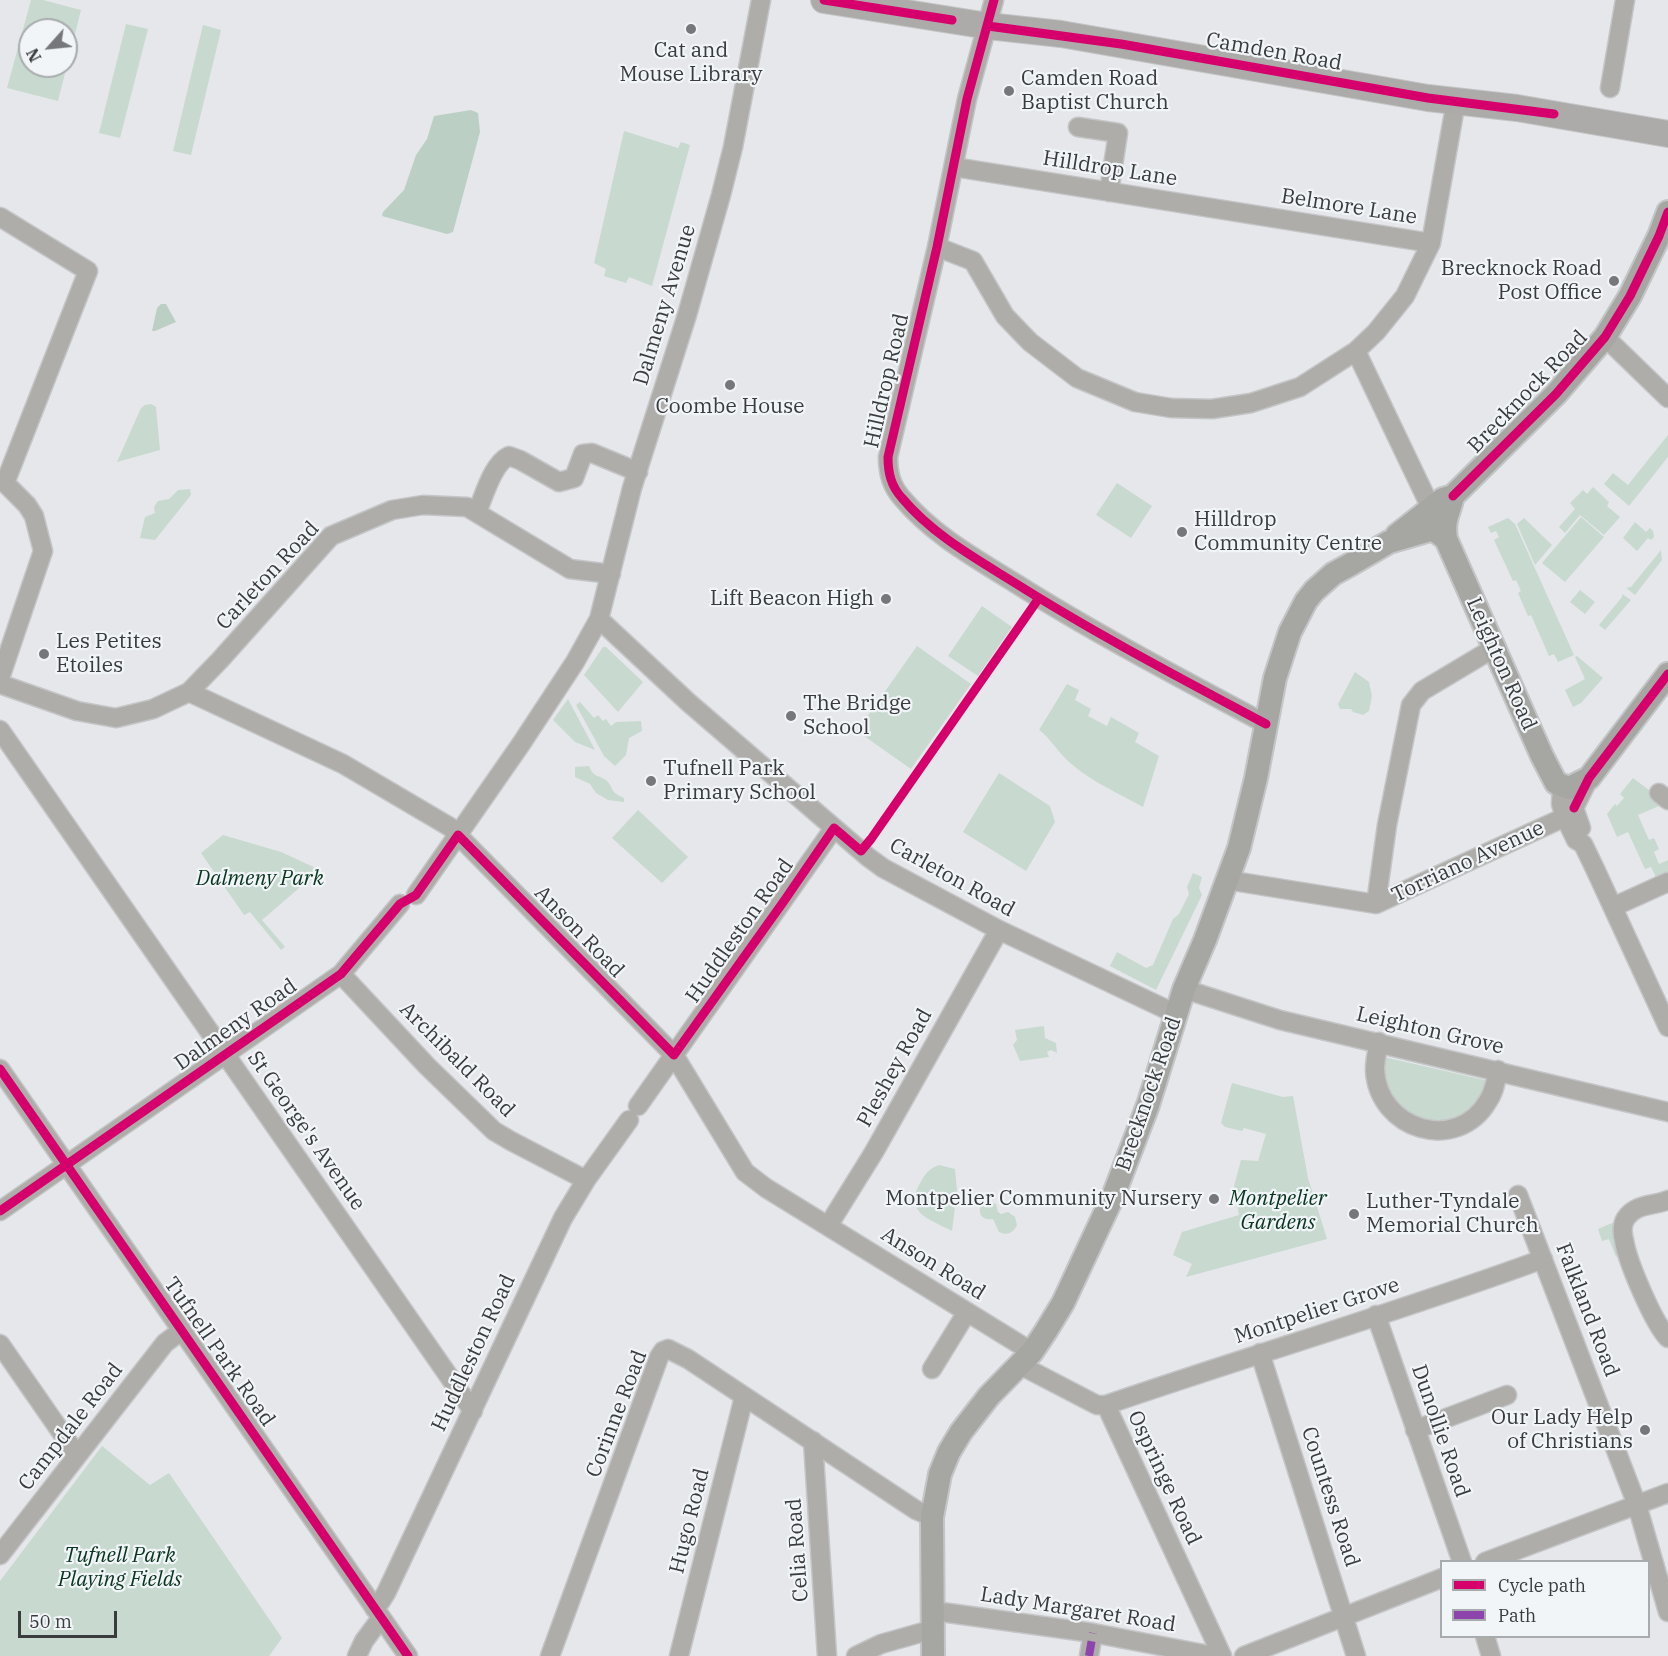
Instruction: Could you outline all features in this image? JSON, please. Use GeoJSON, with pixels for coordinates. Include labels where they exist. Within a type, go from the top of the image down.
{"type":"FeatureCollection","features":[{"type":"Feature","properties":{"kind":"highway","name":"Camden Road"},"geometry":{"type":"LineString","coordinates":[[824,0],[1121,44],[1456,101],[1668,134]]}},
{"type":"Feature","properties":{"kind":"main road","name":"Brecknock Road"},"geometry":{"type":"LineString","coordinates":[[933,1656],[932,1517],[940,1474],[961,1432],[989,1396],[1026,1359],[1063,1303],[1114,1194],[1148,1105],[1184,989],[1227,880],[1244,829],[1283,648],[1306,601],[1333,574],[1389,542],[1443,499],[1453,496],[1556,394],[1605,338],[1630,296],[1668,212]]}},
{"type":"Feature","properties":{"kind":"main road"},"geometry":{"type":"LineString","coordinates":[[1446,539],[1444,524],[1453,496]]}},
{"type":"Feature","properties":{"kind":"main road","name":"Brecknock Road"},"geometry":{"type":"LineString","coordinates":[[1389,542],[1430,530],[1446,539]]}},
{"type":"Feature","properties":{"kind":"main road","name":"Leighton Road"},"geometry":{"type":"LineString","coordinates":[[1446,539],[1549,771],[1556,783],[1562,786]]}},
{"type":"Feature","properties":{"kind":"main road"},"geometry":{"type":"LineString","coordinates":[[1562,786],[1569,788],[1589,778],[1667,678]]}},
{"type":"Feature","properties":{"kind":"street","name":"Dalmeny Avenue"},"geometry":{"type":"LineString","coordinates":[[599,619],[638,472],[687,315],[721,195],[733,147],[761,0]]}},
{"type":"Feature","properties":{"kind":"street","name":"Hilldrop Road"},"geometry":{"type":"LineString","coordinates":[[994,0],[968,99],[938,247],[888,457],[888,472],[897,492],[923,521],[980,561],[1060,611],[1266,724]]}},
{"type":"Feature","properties":{"kind":"street"},"geometry":{"type":"LineString","coordinates":[[1610,88],[1625,0]]}},
{"type":"Feature","properties":{"kind":"street"},"geometry":{"type":"LineString","coordinates":[[938,247],[973,261],[1005,316],[1030,342],[1077,378],[1135,402],[1171,408],[1198,410],[1251,403],[1300,387],[1356,351],[1376,332],[1406,296],[1431,243],[1456,101]]}},
{"type":"Feature","properties":{"kind":"street"},"geometry":{"type":"LineString","coordinates":[[1078,127],[1118,133],[1109,192]]}},
{"type":"Feature","properties":{"kind":"street","name":"Hilldrop Lane"},"geometry":{"type":"LineString","coordinates":[[954,167],[1259,216]]}},
{"type":"Feature","properties":{"kind":"street","name":"Belmore Lane"},"geometry":{"type":"LineString","coordinates":[[1259,216],[1431,243]]}},
{"type":"Feature","properties":{"kind":"street"},"geometry":{"type":"LineString","coordinates":[[0,217],[88,271],[3,482],[27,505],[34,516],[43,551],[0,678]]}},
{"type":"Feature","properties":{"kind":"street"},"geometry":{"type":"LineString","coordinates":[[1605,338],[1668,398]]}},
{"type":"Feature","properties":{"kind":"street"},"geometry":{"type":"LineString","coordinates":[[1356,351],[1431,508]]}},
{"type":"Feature","properties":{"kind":"street"},"geometry":{"type":"LineString","coordinates":[[477,512],[494,472],[502,459],[509,456],[559,482],[574,478],[583,454],[592,453],[638,472]]}},
{"type":"Feature","properties":{"kind":"street","name":"Carleton Road"},"geometry":{"type":"LineString","coordinates":[[0,684],[77,711],[116,718],[153,709],[189,692],[331,537],[392,510],[423,505],[467,507],[570,569],[610,574]]}},
{"type":"Feature","properties":{"kind":"street","name":"Carleton Road"},"geometry":{"type":"LineString","coordinates":[[599,619],[688,702],[884,868],[999,930],[1176,1014]]}},
{"type":"Feature","properties":{"kind":"street","name":"Dalmeny Road"},"geometry":{"type":"LineString","coordinates":[[0,1211],[341,974],[408,900],[458,835],[535,723],[599,619]]}},
{"type":"Feature","properties":{"kind":"street"},"geometry":{"type":"LineString","coordinates":[[1376,904],[1387,825],[1411,705],[1422,690],[1494,648]]}},
{"type":"Feature","properties":{"kind":"street","name":"Anson Road"},"geometry":{"type":"LineString","coordinates":[[189,692],[343,764],[450,827],[674,1055],[745,1172],[967,1312],[1026,1359]]}},
{"type":"Feature","properties":{"kind":"street","name":"St George's Avenue"},"geometry":{"type":"LineString","coordinates":[[0,730],[473,1411]]}},
{"type":"Feature","properties":{"kind":"street"},"geometry":{"type":"LineString","coordinates":[[1583,844],[1585,836],[1574,808],[1589,778]]}},
{"type":"Feature","properties":{"kind":"street"},"geometry":{"type":"LineString","coordinates":[[1562,786],[1561,804],[1565,817],[1576,840],[1583,844],[1667,1023]]}},
{"type":"Feature","properties":{"kind":"street","name":"Torriano Avenue"},"geometry":{"type":"LineString","coordinates":[[1227,880],[1376,904],[1565,817]]}},
{"type":"Feature","properties":{"kind":"street","name":"Huddleston Road"},"geometry":{"type":"LineString","coordinates":[[357,1656],[563,1218],[586,1180],[834,828]]}},
{"type":"Feature","properties":{"kind":"street"},"geometry":{"type":"LineString","coordinates":[[1613,907],[1668,882]]}},
{"type":"Feature","properties":{"kind":"street","name":"Pleshey Road"},"geometry":{"type":"LineString","coordinates":[[828,1226],[874,1152],[999,930]]}},
{"type":"Feature","properties":{"kind":"street","name":"Archibald Road"},"geometry":{"type":"LineString","coordinates":[[341,974],[427,1066],[488,1125],[511,1141],[586,1180]]}},
{"type":"Feature","properties":{"kind":"street","name":"Leighton Grove"},"geometry":{"type":"LineString","coordinates":[[1184,989],[1280,1020],[1668,1112]]}},
{"type":"Feature","properties":{"kind":"street"},"geometry":{"type":"LineString","coordinates":[[1379,1042],[1375,1069],[1382,1095],[1398,1117],[1419,1128],[1443,1130],[1469,1121],[1489,1100],[1498,1070]]}},
{"type":"Feature","properties":{"kind":"street","name":"Tufnell Park Road"},"geometry":{"type":"LineString","coordinates":[[0,1069],[408,1656]]}},
{"type":"Feature","properties":{"kind":"street","name":"Falkland Road"},"geometry":{"type":"LineString","coordinates":[[1518,1195],[1637,1505],[1668,1612]]}},
{"type":"Feature","properties":{"kind":"street"},"geometry":{"type":"LineString","coordinates":[[1668,1200],[1661,1203],[1650,1203],[1630,1213],[1623,1226],[1623,1238],[1626,1252],[1658,1325],[1668,1338]]}},
{"type":"Feature","properties":{"kind":"street","name":"Montpelier Grove"},"geometry":{"type":"LineString","coordinates":[[1106,1405],[1472,1285],[1543,1259]]}},
{"type":"Feature","properties":{"kind":"street"},"geometry":{"type":"LineString","coordinates":[[932,1369],[967,1312]]}},
{"type":"Feature","properties":{"kind":"street","name":"Dunollie Road"},"geometry":{"type":"LineString","coordinates":[[1376,1315],[1461,1560]]}},
{"type":"Feature","properties":{"kind":"street","name":"Campdale Road"},"geometry":{"type":"LineString","coordinates":[[0,1555],[165,1343],[181,1331]]}},
{"type":"Feature","properties":{"kind":"street"},"geometry":{"type":"LineString","coordinates":[[0,1344],[77,1455]]}},
{"type":"Feature","properties":{"kind":"street","name":"Corinne Road"},"geometry":{"type":"LineString","coordinates":[[550,1656],[663,1351],[668,1349],[675,1351],[916,1510],[932,1517]]}},
{"type":"Feature","properties":{"kind":"street","name":"Countess Road"},"geometry":{"type":"LineString","coordinates":[[1260,1353],[1356,1656]]}},
{"type":"Feature","properties":{"kind":"street","name":"Ospringe Road"},"geometry":{"type":"LineString","coordinates":[[1026,1359],[1096,1405],[1106,1405],[1222,1656]]}},
{"type":"Feature","properties":{"kind":"street"},"geometry":{"type":"LineString","coordinates":[[1415,1430],[1506,1395]]}},
{"type":"Feature","properties":{"kind":"street","name":"Hugo Road"},"geometry":{"type":"LineString","coordinates":[[679,1656],[744,1397]]}},
{"type":"Feature","properties":{"kind":"street","name":"Celia Road"},"geometry":{"type":"LineString","coordinates":[[813,1441],[827,1656]]}},
{"type":"Feature","properties":{"kind":"street"},"geometry":{"type":"LineString","coordinates":[[1490,1560],[1668,1493]]}},
{"type":"Feature","properties":{"kind":"street"},"geometry":{"type":"LineString","coordinates":[[1244,1656],[1440,1579]]}},
{"type":"Feature","properties":{"kind":"street","name":"Lady Margaret Road"},"geometry":{"type":"LineString","coordinates":[[856,1656],[934,1620],[1093,1633],[1214,1656]]}},
{"type":"Feature","properties":{"kind":"street"},"geometry":{"type":"LineString","coordinates":[[1089,1656],[1093,1633]]}},
{"type":"Feature","properties":{"kind":"street"},"geometry":{"type":"LineString","coordinates":[[1486,1638],[1491,1656]]}},
{"type":"Feature","properties":{"kind":"green space"},"geometry":{"type":"Polygon","coordinates":[[[31,0],[43,0],[81,10],[78,22],[78,18],[26,18],[31,0]]]}},
{"type":"Feature","properties":{"kind":"green space"},"geometry":{"type":"Polygon","coordinates":[[[126,24],[148,29],[120,138],[99,133],[126,24]]]}},
{"type":"Feature","properties":{"kind":"green space"},"geometry":{"type":"Polygon","coordinates":[[[203,25],[221,30],[191,155],[173,151],[203,25]]]}},
{"type":"Feature","properties":{"kind":"green space"},"geometry":{"type":"Polygon","coordinates":[[[18,48],[18,78],[64,78],[58,101],[7,88],[18,48]]]}},
{"type":"Feature","properties":{"kind":"green space"},"geometry":{"type":"Polygon","coordinates":[[[471,110],[478,113],[480,132],[453,232],[447,234],[382,216],[383,212],[404,190],[416,155],[427,139],[434,116],[471,110]]]}},
{"type":"Feature","properties":{"kind":"green space"},"geometry":{"type":"Polygon","coordinates":[[[624,131],[678,148],[681,142],[690,145],[652,286],[629,277],[626,283],[604,276],[606,269],[594,263],[624,131]]]}},
{"type":"Feature","properties":{"kind":"green space"},"geometry":{"type":"Polygon","coordinates":[[[161,304],[166,304],[176,322],[152,331],[157,308],[161,304]]]}},
{"type":"Feature","properties":{"kind":"green space"},"geometry":{"type":"Polygon","coordinates":[[[151,404],[156,407],[160,450],[117,462],[141,408],[151,404]]]}},
{"type":"Feature","properties":{"kind":"green space"},"geometry":{"type":"Polygon","coordinates":[[[1668,435],[1668,457],[1629,506],[1604,484],[1613,473],[1628,485],[1668,435]]]}},
{"type":"Feature","properties":{"kind":"green space"},"geometry":{"type":"Polygon","coordinates":[[[1117,483],[1152,506],[1131,538],[1096,515],[1117,483]]]}},
{"type":"Feature","properties":{"kind":"green space"},"geometry":{"type":"Polygon","coordinates":[[[1593,487],[1609,502],[1607,506],[1620,517],[1604,535],[1580,515],[1565,533],[1559,527],[1575,509],[1570,503],[1583,490],[1587,494],[1593,487]]]}},
{"type":"Feature","properties":{"kind":"green space"},"geometry":{"type":"Polygon","coordinates":[[[190,489],[191,495],[155,540],[140,538],[145,517],[155,513],[154,507],[158,501],[169,499],[178,490],[190,489]]]}},
{"type":"Feature","properties":{"kind":"green space"},"geometry":{"type":"Polygon","coordinates":[[[1581,517],[1604,537],[1565,582],[1542,563],[1581,517]]]}},
{"type":"Feature","properties":{"kind":"green space"},"geometry":{"type":"Polygon","coordinates":[[[1508,518],[1515,524],[1574,655],[1558,662],[1554,654],[1549,656],[1531,615],[1528,616],[1518,593],[1521,591],[1516,580],[1513,581],[1494,540],[1499,537],[1496,531],[1491,533],[1488,527],[1508,518]]]}},
{"type":"Feature","properties":{"kind":"green space"},"geometry":{"type":"Polygon","coordinates":[[[1524,518],[1552,545],[1535,565],[1517,524],[1524,518]]]}},
{"type":"Feature","properties":{"kind":"green space"},"geometry":{"type":"Polygon","coordinates":[[[1635,522],[1646,532],[1650,528],[1654,537],[1651,540],[1648,538],[1637,551],[1623,538],[1635,522]]]}},
{"type":"Feature","properties":{"kind":"green space"},"geometry":{"type":"Polygon","coordinates":[[[1661,550],[1662,560],[1635,595],[1626,588],[1631,587],[1661,550]]]}},
{"type":"Feature","properties":{"kind":"green space"},"geometry":{"type":"Polygon","coordinates":[[[1580,590],[1595,602],[1585,614],[1570,602],[1580,590]]]}},
{"type":"Feature","properties":{"kind":"green space"},"geometry":{"type":"Polygon","coordinates":[[[1622,594],[1631,600],[1605,630],[1599,625],[1622,594]]]}},
{"type":"Feature","properties":{"kind":"green space"},"geometry":{"type":"Polygon","coordinates":[[[982,606],[1012,627],[978,676],[948,656],[982,606]]]}},
{"type":"Feature","properties":{"kind":"green space"},"geometry":{"type":"Polygon","coordinates":[[[917,646],[971,684],[911,769],[857,731],[917,646]]]}},
{"type":"Feature","properties":{"kind":"green space"},"geometry":{"type":"Polygon","coordinates":[[[603,647],[606,647],[643,682],[618,712],[584,675],[603,647]]]}},
{"type":"Feature","properties":{"kind":"green space"},"geometry":{"type":"Polygon","coordinates":[[[1577,656],[1603,678],[1581,703],[1573,707],[1565,690],[1585,679],[1575,657],[1577,656]]]}},
{"type":"Feature","properties":{"kind":"green space"},"geometry":{"type":"Polygon","coordinates":[[[1355,672],[1369,682],[1372,696],[1369,711],[1363,715],[1351,709],[1340,709],[1338,704],[1355,672]]]}},
{"type":"Feature","properties":{"kind":"green space"},"geometry":{"type":"Polygon","coordinates":[[[1067,684],[1079,690],[1075,700],[1091,709],[1088,716],[1107,726],[1111,717],[1139,733],[1135,742],[1159,756],[1143,807],[1102,785],[1072,765],[1039,730],[1067,684]]]}},
{"type":"Feature","properties":{"kind":"green space"},"geometry":{"type":"Polygon","coordinates":[[[568,699],[595,750],[575,742],[553,720],[568,699]]]}},
{"type":"Feature","properties":{"kind":"green space"},"geometry":{"type":"Polygon","coordinates":[[[580,702],[594,718],[598,715],[603,721],[606,719],[611,726],[616,722],[641,721],[642,731],[629,738],[626,755],[615,766],[604,756],[576,705],[580,702]]]}},
{"type":"Feature","properties":{"kind":"green space"},"geometry":{"type":"Polygon","coordinates":[[[589,766],[595,775],[607,781],[614,792],[624,798],[624,802],[608,800],[596,793],[590,784],[575,777],[575,767],[589,766]]]}},
{"type":"Feature","properties":{"kind":"green space"},"geometry":{"type":"Polygon","coordinates":[[[999,773],[1050,806],[1055,822],[1026,871],[963,832],[999,773]]]}},
{"type":"Feature","properties":{"kind":"green space"},"geometry":{"type":"Polygon","coordinates":[[[1633,778],[1666,803],[1638,815],[1649,840],[1654,838],[1659,849],[1654,852],[1659,864],[1668,860],[1668,874],[1657,879],[1651,867],[1645,869],[1628,832],[1617,837],[1607,814],[1624,798],[1620,794],[1633,778]]]}},
{"type":"Feature","properties":{"kind":"green space"},"geometry":{"type":"Polygon","coordinates":[[[638,810],[688,857],[662,883],[612,838],[638,810]]]}},
{"type":"Feature","properties":{"kind":"green space","name":"Dalmeny Park"},"geometry":{"type":"Polygon","coordinates":[[[223,835],[281,852],[320,870],[262,920],[285,947],[281,950],[250,912],[244,915],[201,853],[223,835]]]}},
{"type":"Feature","properties":{"kind":"green space"},"geometry":{"type":"Polygon","coordinates":[[[1193,873],[1202,877],[1199,888],[1202,895],[1156,990],[1110,966],[1117,952],[1146,968],[1153,965],[1173,919],[1179,914],[1189,894],[1187,887],[1193,873]]]}},
{"type":"Feature","properties":{"kind":"green space"},"geometry":{"type":"Polygon","coordinates":[[[1044,1026],[1045,1038],[1056,1043],[1057,1053],[1051,1050],[1047,1052],[1049,1057],[1020,1061],[1013,1045],[1017,1040],[1015,1030],[1044,1026]]]}},
{"type":"Feature","properties":{"kind":"green space"},"geometry":{"type":"Polygon","coordinates":[[[1384,1057],[1489,1081],[1478,1102],[1461,1117],[1441,1122],[1420,1119],[1402,1109],[1389,1093],[1384,1071],[1384,1057]]]}},
{"type":"Feature","properties":{"kind":"green space","name":"Montpelier Gardens"},"geometry":{"type":"Polygon","coordinates":[[[1232,1083],[1283,1097],[1293,1096],[1308,1178],[1327,1239],[1186,1277],[1192,1264],[1173,1255],[1182,1232],[1239,1215],[1234,1186],[1241,1160],[1258,1161],[1266,1134],[1244,1128],[1242,1131],[1225,1127],[1221,1123],[1232,1083]]]}},
{"type":"Feature","properties":{"kind":"green space"},"geometry":{"type":"Polygon","coordinates":[[[939,1165],[955,1169],[957,1190],[952,1231],[928,1219],[917,1209],[915,1202],[915,1195],[923,1178],[929,1170],[939,1165]]]}},
{"type":"Feature","properties":{"kind":"green space"},"geometry":{"type":"Polygon","coordinates":[[[988,1201],[996,1204],[1001,1214],[1008,1212],[1015,1217],[1017,1225],[1012,1232],[1005,1234],[999,1232],[993,1219],[986,1219],[982,1216],[981,1205],[988,1201]]]}},
{"type":"Feature","properties":{"kind":"green space"},"geometry":{"type":"Polygon","coordinates":[[[1619,1220],[1619,1255],[1616,1257],[1609,1239],[1602,1241],[1598,1229],[1619,1220]]]}},
{"type":"Feature","properties":{"kind":"green space","name":"Tufnell Park Playing Fields"},"geometry":{"type":"Polygon","coordinates":[[[102,1446],[150,1485],[169,1473],[282,1638],[269,1656],[0,1656],[0,1581],[102,1446]]]}},
{"type":"Feature","properties":{"kind":"marked path"},"geometry":{"type":"LineString","coordinates":[[1089,1656],[1093,1633]]}},
{"type":"Feature","properties":{"kind":"cycle path"},"geometry":{"type":"LineString","coordinates":[[824,0],[952,20]]}},
{"type":"Feature","properties":{"kind":"cycle path"},"geometry":{"type":"LineString","coordinates":[[994,0],[967,99],[937,247],[888,457],[893,484],[902,498],[927,523],[970,555],[1108,638],[1266,724]]}},
{"type":"Feature","properties":{"kind":"cycle path"},"geometry":{"type":"LineString","coordinates":[[988,26],[1121,44],[1428,98],[1554,114]]}},
{"type":"Feature","properties":{"kind":"cycle path"},"geometry":{"type":"LineString","coordinates":[[1453,496],[1556,394],[1605,337],[1630,296],[1668,212]]}},
{"type":"Feature","properties":{"kind":"cycle path"},"geometry":{"type":"LineString","coordinates":[[0,1211],[341,974],[400,904],[416,895],[458,835],[674,1055],[834,828],[861,851],[871,839],[1039,598]]}},
{"type":"Feature","properties":{"kind":"cycle path"},"geometry":{"type":"LineString","coordinates":[[1574,808],[1589,778],[1668,674]]}},
{"type":"Feature","properties":{"kind":"cycle path"},"geometry":{"type":"LineString","coordinates":[[0,1069],[408,1656]]}},
{"type":"Feature","properties":{"kind":"place","name":"Cat and Mouse Library"},"geometry":{"type":"Point","coordinates":[691,29]}},
{"type":"Feature","properties":{"kind":"place","name":"Camden Road Baptist Church"},"geometry":{"type":"Point","coordinates":[1009,91]}},
{"type":"Feature","properties":{"kind":"place","name":"Brecknock Road Post Office"},"geometry":{"type":"Point","coordinates":[1614,281]}},
{"type":"Feature","properties":{"kind":"place","name":"Coombe House"},"geometry":{"type":"Point","coordinates":[730,385]}},
{"type":"Feature","properties":{"kind":"place","name":"Hilldrop Community Centre"},"geometry":{"type":"Point","coordinates":[1182,532]}},
{"type":"Feature","properties":{"kind":"place","name":"Lift Beacon High"},"geometry":{"type":"Point","coordinates":[886,599]}},
{"type":"Feature","properties":{"kind":"place","name":"Les Petites Etoiles"},"geometry":{"type":"Point","coordinates":[44,654]}},
{"type":"Feature","properties":{"kind":"place","name":"The Bridge School"},"geometry":{"type":"Point","coordinates":[791,716]}},
{"type":"Feature","properties":{"kind":"place","name":"Tufnell Park Primary School"},"geometry":{"type":"Point","coordinates":[651,781]}},
{"type":"Feature","properties":{"kind":"place","name":"Montpelier Community Nursery"},"geometry":{"type":"Point","coordinates":[1214,1199]}},
{"type":"Feature","properties":{"kind":"place","name":"Luther-Tyndale Memorial Church"},"geometry":{"type":"Point","coordinates":[1354,1214]}},
{"type":"Feature","properties":{"kind":"place","name":"Our Lady Help of Christians"},"geometry":{"type":"Point","coordinates":[1645,1430]}}]}
